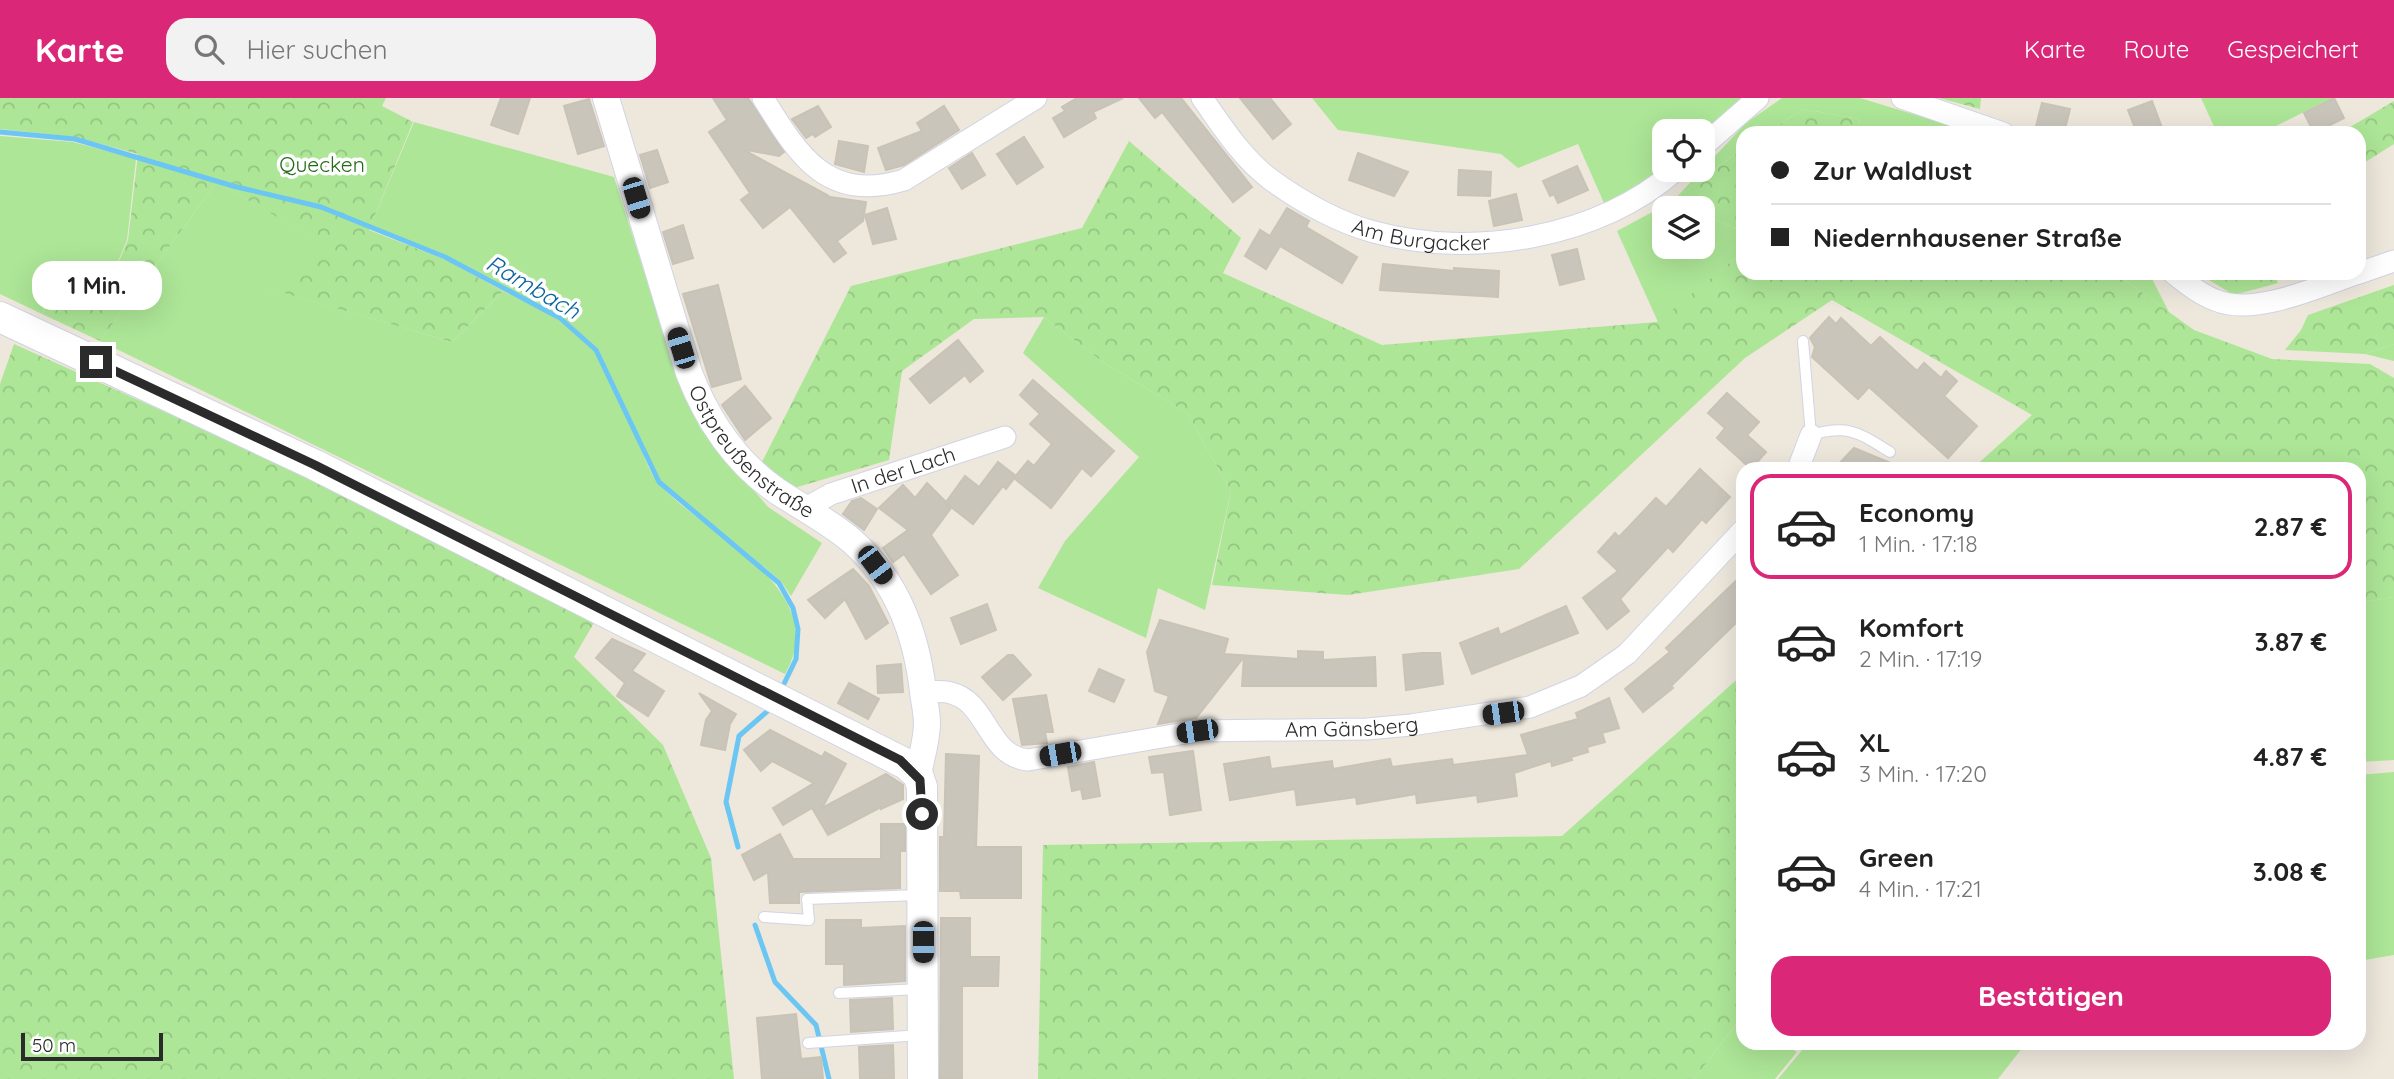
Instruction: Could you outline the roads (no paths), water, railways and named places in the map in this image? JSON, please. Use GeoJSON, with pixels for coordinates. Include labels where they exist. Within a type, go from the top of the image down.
{"type":"FeatureCollection","features":[{"type":"Feature","properties":{"kind":"main road"},"geometry":{"type":"LineString","coordinates":[[0,317],[315,465],[766,691],[909,768]]}},
{"type":"Feature","properties":{"kind":"main road","name":"Ostpreußenstraße"},"geometry":{"type":"LineString","coordinates":[[909,768],[922,787],[923,1079]]}},
{"type":"Feature","properties":{"kind":"street","name":"Ostpreußenstraße"},"geometry":{"type":"LineString","coordinates":[[606,98],[697,394],[722,436],[738,456],[774,489],[850,539],[887,581],[913,634],[927,731],[909,768]]}},
{"type":"Feature","properties":{"kind":"street"},"geometry":{"type":"LineString","coordinates":[[763,98],[804,159],[831,178],[860,186],[884,186],[904,180],[1036,98]]}},
{"type":"Feature","properties":{"kind":"street","name":"Am Burgacker"},"geometry":{"type":"LineString","coordinates":[[1202,98],[1235,144],[1269,178],[1344,221],[1402,238],[1481,243],[1520,240],[1608,213],[1638,198],[1660,182]]}},
{"type":"Feature","properties":{"kind":"street"},"geometry":{"type":"LineString","coordinates":[[1715,136],[1758,98]]}},
{"type":"Feature","properties":{"kind":"street"},"geometry":{"type":"LineString","coordinates":[[1902,98],[1983,126]]}},
{"type":"Feature","properties":{"kind":"street"},"geometry":{"type":"LineString","coordinates":[[2366,271],[2394,261]]}},
{"type":"Feature","properties":{"kind":"street"},"geometry":{"type":"LineString","coordinates":[[2184,280],[2217,301],[2234,305],[2285,298],[2338,280]]}},
{"type":"Feature","properties":{"kind":"street"},"geometry":{"type":"LineString","coordinates":[[1801,462],[1811,435]]}},
{"type":"Feature","properties":{"kind":"street","name":"In der Lach"},"geometry":{"type":"LineString","coordinates":[[804,509],[831,494],[1005,437]]}},
{"type":"Feature","properties":{"kind":"street","name":"Am Gänsberg"},"geometry":{"type":"LineString","coordinates":[[923,692],[952,693],[963,698],[1003,750],[1028,760],[1197,731],[1367,729],[1503,713],[1556,698],[1605,671],[1646,635],[1736,538]]}},
{"type":"Feature","properties":{"kind":"lane"},"geometry":{"type":"LineString","coordinates":[[1803,341],[1811,435],[1833,428],[1854,430],[1891,452]]}},
{"type":"Feature","properties":{"kind":"lane"},"geometry":{"type":"LineString","coordinates":[[764,917],[808,920],[807,899],[922,895]]}},
{"type":"Feature","properties":{"kind":"lane"},"geometry":{"type":"LineString","coordinates":[[839,993],[923,988]]}},
{"type":"Feature","properties":{"kind":"lane"},"geometry":{"type":"LineString","coordinates":[[818,1043],[923,1035]]}},
{"type":"Feature","properties":{"kind":"waterway","name":"Rambach"},"geometry":{"type":"LineString","coordinates":[[0,132],[75,139],[233,186],[321,207],[445,257],[560,318],[596,350],[659,482],[779,583],[793,608],[798,629],[796,659],[781,690]]}},
{"type":"Feature","properties":{"kind":"waterway","name":"Rambach"},"geometry":{"type":"LineString","coordinates":[[738,847],[726,802],[739,736],[771,708]]}},
{"type":"Feature","properties":{"kind":"waterway","name":"Rambach"},"geometry":{"type":"LineString","coordinates":[[755,925],[775,982],[816,1025],[829,1079]]}},
{"type":"Feature","properties":{"kind":"park label","name":"Quecken"},"geometry":{"type":"Point","coordinates":[322,165]}}]}
